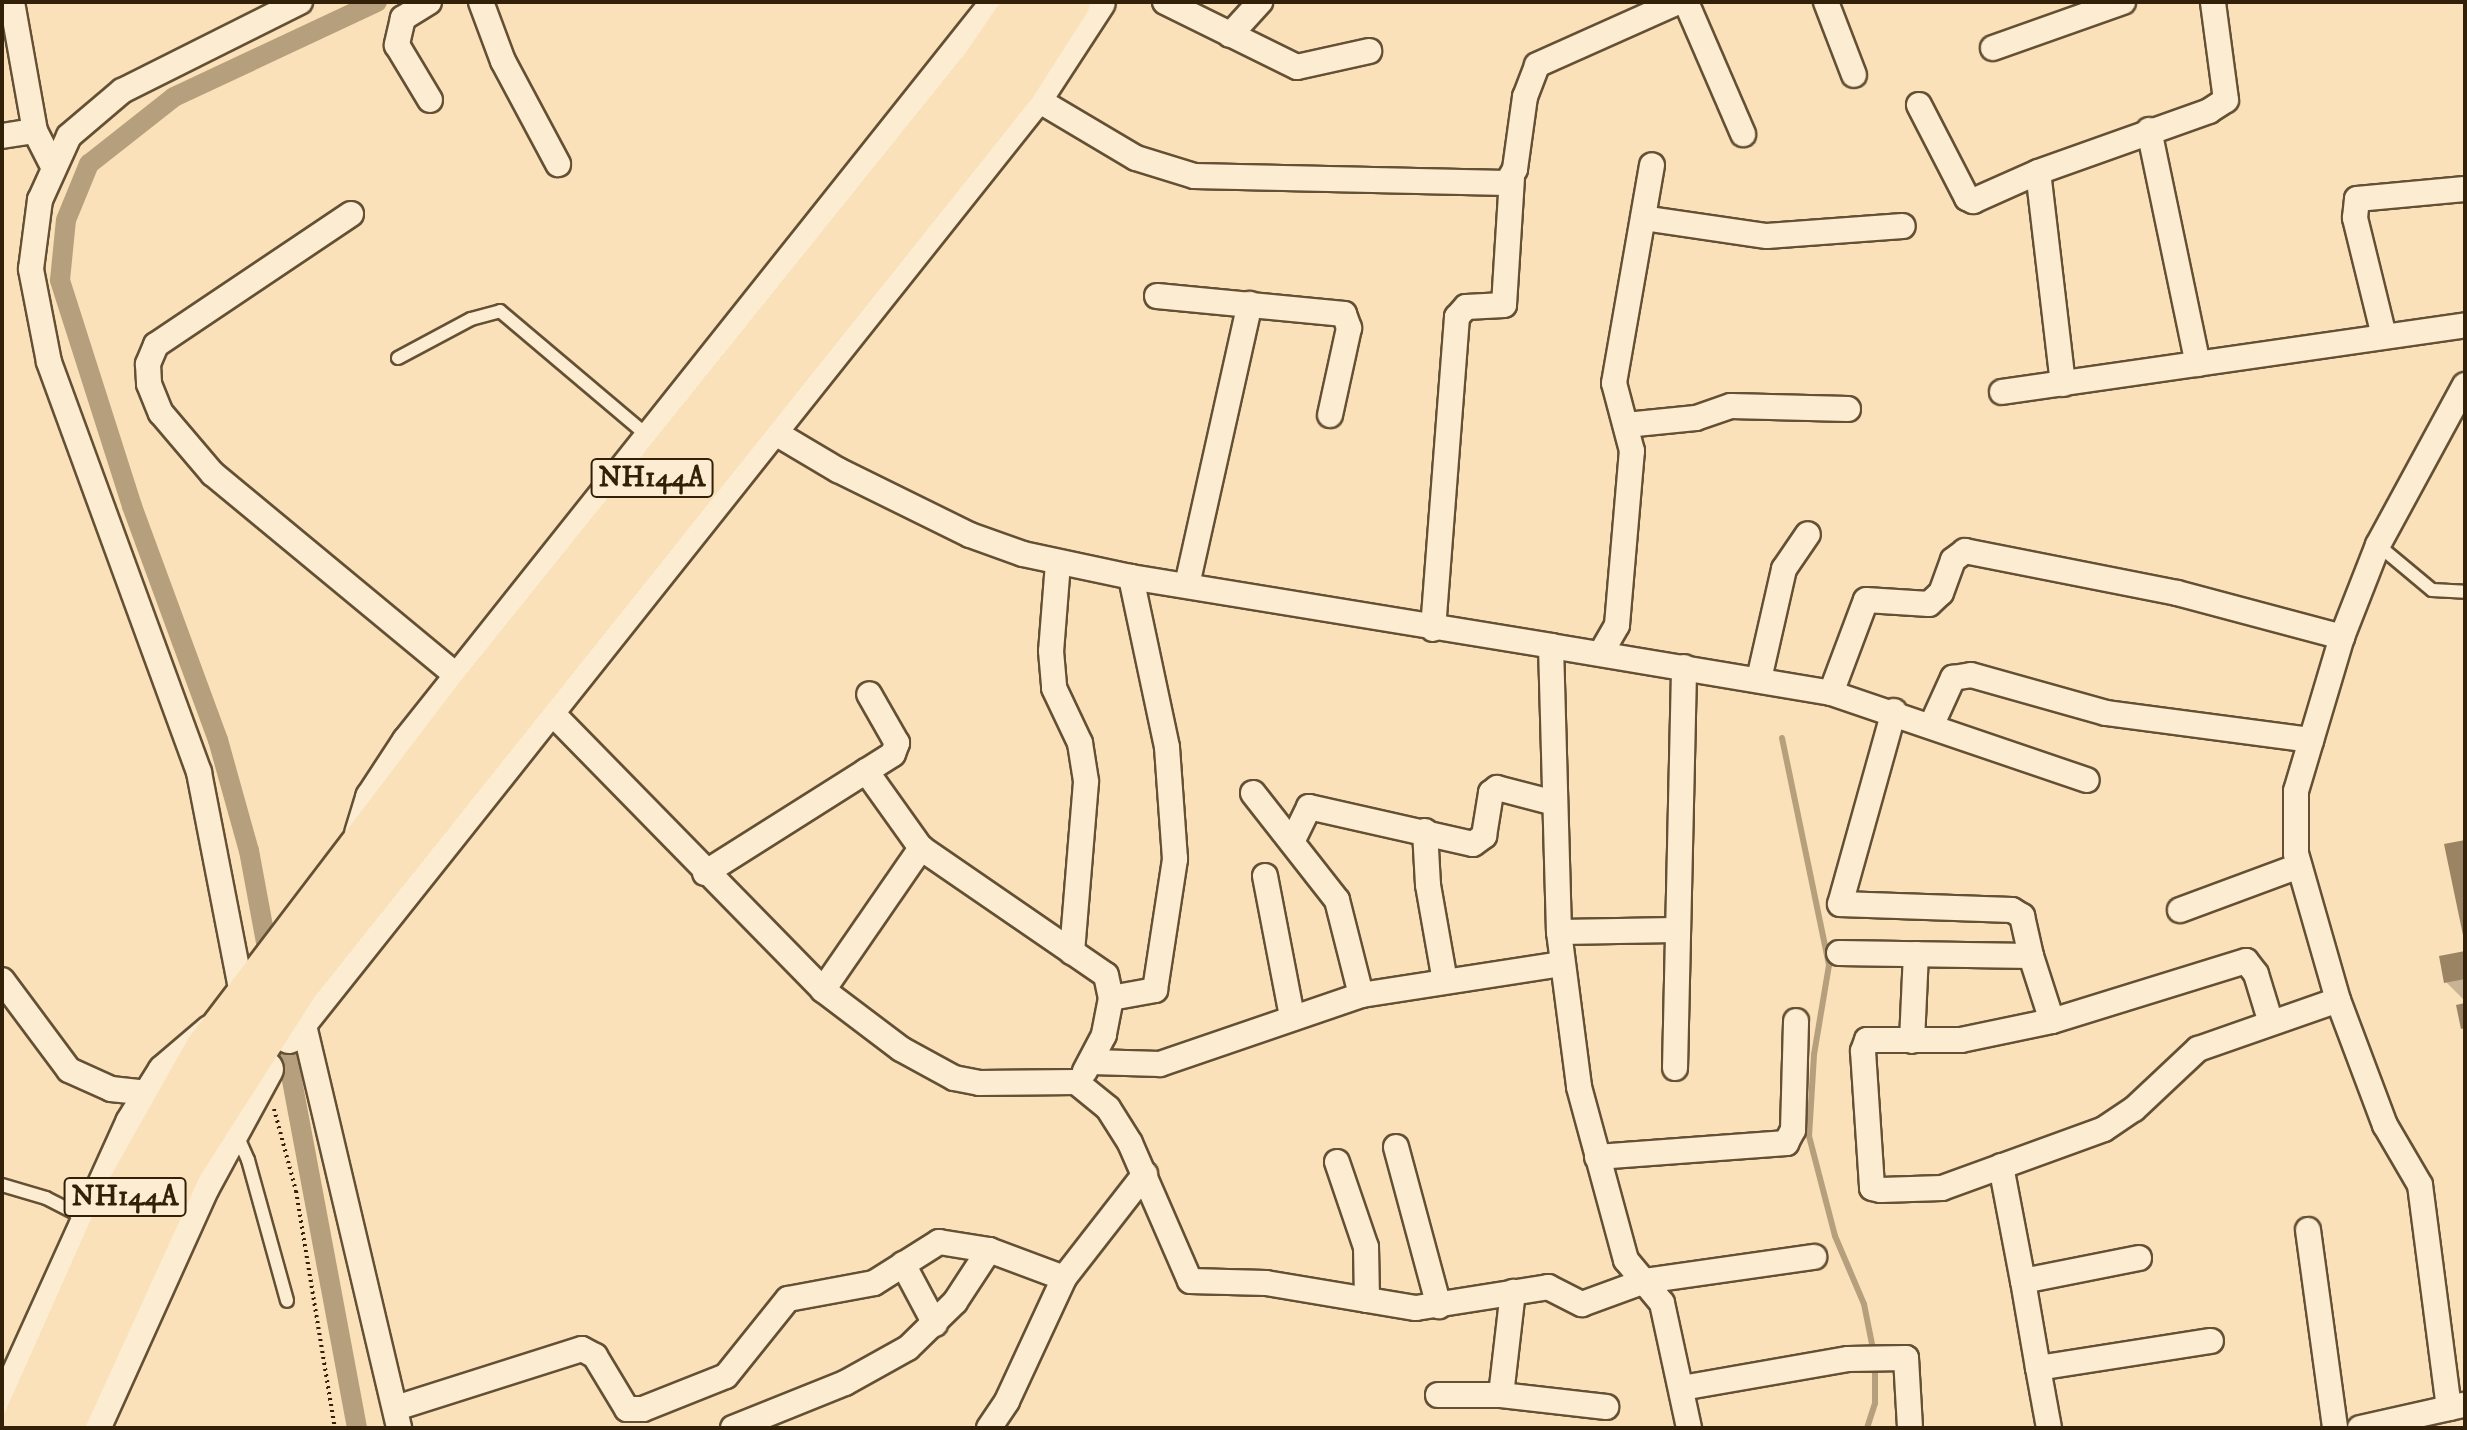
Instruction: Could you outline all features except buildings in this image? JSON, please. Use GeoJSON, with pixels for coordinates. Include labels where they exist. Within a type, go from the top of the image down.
{"type":"FeatureCollection","features":[{"type":"Feature","properties":{"kind":"highway","name":"NH144A"},"geometry":{"type":"LineString","coordinates":[[22,1428],[155,1214],[193,1105],[269,1018],[746,414],[1027,2]]}},
{"type":"Feature","properties":{"kind":"highway","name":"NH144A"},"geometry":{"type":"LineString","coordinates":[[269,1018],[358,850],[746,414],[1025,92],[1068,2]]}},
{"type":"Feature","properties":{"kind":"highway","name":"NH144A"},"geometry":{"type":"LineString","coordinates":[[61,1428],[100,1299]]}},
{"type":"Feature","properties":{"kind":"street"},"geometry":{"type":"LineString","coordinates":[[12,2],[35,131],[52,164]]}},
{"type":"Feature","properties":{"kind":"street"},"geometry":{"type":"LineString","coordinates":[[300,2],[122,91],[69,136],[52,164],[40,200],[31,269],[49,362],[199,772],[269,1018],[398,1418],[582,1349],[595,1356],[627,1409],[643,1409],[726,1376],[788,1299],[874,1283],[939,1242],[989,1250],[1064,1278]]}},
{"type":"Feature","properties":{"kind":"street"},"geometry":{"type":"LineString","coordinates":[[429,2],[403,18],[397,45],[430,100]]}},
{"type":"Feature","properties":{"kind":"street"},"geometry":{"type":"LineString","coordinates":[[481,2],[503,61],[558,164]]}},
{"type":"Feature","properties":{"kind":"street"},"geometry":{"type":"LineString","coordinates":[[358,850],[385,776],[999,2]]}},
{"type":"Feature","properties":{"kind":"street"},"geometry":{"type":"LineString","coordinates":[[1098,2],[1025,92],[1136,158],[1194,176],[1497,183],[1512,179]]}},
{"type":"Feature","properties":{"kind":"street"},"geometry":{"type":"LineString","coordinates":[[1165,2],[1297,67],[1369,51]]}},
{"type":"Feature","properties":{"kind":"street"},"geometry":{"type":"LineString","coordinates":[[1230,35],[1260,2]]}},
{"type":"Feature","properties":{"kind":"street"},"geometry":{"type":"LineString","coordinates":[[1433,629],[1457,317],[1466,307],[1504,305],[1512,179],[1528,80],[1537,65],[1678,2]]}},
{"type":"Feature","properties":{"kind":"street"},"geometry":{"type":"LineString","coordinates":[[1686,2],[1743,134]]}},
{"type":"Feature","properties":{"kind":"street"},"geometry":{"type":"LineString","coordinates":[[1826,2],[1854,75]]}},
{"type":"Feature","properties":{"kind":"street"},"geometry":{"type":"LineString","coordinates":[[1993,48],[2123,2]]}},
{"type":"Feature","properties":{"kind":"street"},"geometry":{"type":"LineString","coordinates":[[1919,105],[1967,198],[1973,201],[2038,172],[2209,111],[2226,100],[2213,2]]}},
{"type":"Feature","properties":{"kind":"street"},"geometry":{"type":"LineString","coordinates":[[2149,130],[2198,364]]}},
{"type":"Feature","properties":{"kind":"street"},"geometry":{"type":"LineString","coordinates":[[2,136],[35,131]]}},
{"type":"Feature","properties":{"kind":"street"},"geometry":{"type":"LineString","coordinates":[[1601,653],[1617,625],[1632,451],[1614,383],[1652,165]]}},
{"type":"Feature","properties":{"kind":"street"},"geometry":{"type":"LineString","coordinates":[[2038,172],[2063,384]]}},
{"type":"Feature","properties":{"kind":"street"},"geometry":{"type":"LineString","coordinates":[[2384,336],[2355,218],[2357,199],[2465,189]]}},
{"type":"Feature","properties":{"kind":"street"},"geometry":{"type":"LineString","coordinates":[[351,214],[156,345],[148,364],[149,384],[161,413],[213,474],[303,553],[460,678]]}},
{"type":"Feature","properties":{"kind":"street"},"geometry":{"type":"LineString","coordinates":[[1643,218],[1767,236],[1903,226]]}},
{"type":"Feature","properties":{"kind":"street"},"geometry":{"type":"LineString","coordinates":[[1157,296],[1335,311],[1348,320],[1330,415]]}},
{"type":"Feature","properties":{"kind":"street"},"geometry":{"type":"LineString","coordinates":[[1187,585],[1250,304]]}},
{"type":"Feature","properties":{"kind":"street"},"geometry":{"type":"LineString","coordinates":[[2002,392],[2465,325]]}},
{"type":"Feature","properties":{"kind":"street"},"geometry":{"type":"LineString","coordinates":[[2360,1428],[2395,1424],[2457,1407],[2420,1185],[2385,1125],[2338,1000],[2299,866],[2292,810],[2342,637],[2378,545],[2465,385]]}},
{"type":"Feature","properties":{"kind":"street"},"geometry":{"type":"LineString","coordinates":[[1626,425],[1696,418],[1731,406],[1848,409]]}},
{"type":"Feature","properties":{"kind":"street"},"geometry":{"type":"LineString","coordinates":[[193,1105],[184,1051],[269,1018],[550,711],[746,414],[970,535],[1058,563],[1433,629],[1601,653],[1831,693],[1894,711],[2087,780]]}},
{"type":"Feature","properties":{"kind":"street"},"geometry":{"type":"LineString","coordinates":[[1772,682],[1784,569],[1808,534]]}},
{"type":"Feature","properties":{"kind":"street"},"geometry":{"type":"LineString","coordinates":[[1831,693],[1866,600],[1929,604],[1941,593],[1953,560],[1965,551],[2162,590],[2342,637]]}},
{"type":"Feature","properties":{"kind":"street"},"geometry":{"type":"LineString","coordinates":[[1058,563],[1051,651],[1054,688],[1080,743],[1086,782],[1072,952]]}},
{"type":"Feature","properties":{"kind":"street"},"geometry":{"type":"LineString","coordinates":[[1111,998],[1155,990],[1175,859],[1167,747],[1131,577]]}},
{"type":"Feature","properties":{"kind":"street"},"geometry":{"type":"LineString","coordinates":[[1551,646],[1551,802],[1559,932],[1579,1087],[1626,1260],[1635,1276],[1645,1281],[1662,1303],[1689,1428]]}},
{"type":"Feature","properties":{"kind":"street"},"geometry":{"type":"LineString","coordinates":[[1675,1068],[1684,667]]}},
{"type":"Feature","properties":{"kind":"street"},"geometry":{"type":"LineString","coordinates":[[1932,724],[1953,678],[1971,675],[2106,713],[2311,740]]}},
{"type":"Feature","properties":{"kind":"street"},"geometry":{"type":"LineString","coordinates":[[705,873],[893,754],[897,743],[869,694]]}},
{"type":"Feature","properties":{"kind":"street"},"geometry":{"type":"LineString","coordinates":[[550,711],[705,873],[823,990],[901,1049],[954,1078],[1008,1086],[1076,1082],[1108,1108],[1145,1174],[1183,1274],[1214,1283],[1266,1283],[1416,1308],[1548,1287],[1589,1303],[1645,1281],[1814,1257]]}},
{"type":"Feature","properties":{"kind":"street"},"geometry":{"type":"LineString","coordinates":[[1894,711],[1840,904],[2012,910],[2022,916],[2052,1021]]}},
{"type":"Feature","properties":{"kind":"street"},"geometry":{"type":"LineString","coordinates":[[866,771],[921,848],[1106,975],[1111,998],[1092,1062],[1076,1082]]}},
{"type":"Feature","properties":{"kind":"street"},"geometry":{"type":"LineString","coordinates":[[1292,842],[1309,807],[1480,843],[1491,793],[1497,788],[1551,802]]}},
{"type":"Feature","properties":{"kind":"street"},"geometry":{"type":"LineString","coordinates":[[1253,793],[1337,900],[1361,995]]}},
{"type":"Feature","properties":{"kind":"street"},"geometry":{"type":"LineString","coordinates":[[1425,831],[1428,885],[1445,981]]}},
{"type":"Feature","properties":{"kind":"street"},"geometry":{"type":"LineString","coordinates":[[823,990],[921,848]]}},
{"type":"Feature","properties":{"kind":"street"},"geometry":{"type":"LineString","coordinates":[[2180,910],[2299,866]]}},
{"type":"Feature","properties":{"kind":"street"},"geometry":{"type":"LineString","coordinates":[[1265,876],[1292,1016]]}},
{"type":"Feature","properties":{"kind":"street"},"geometry":{"type":"LineString","coordinates":[[1559,932],[1677,930]]}},
{"type":"Feature","properties":{"kind":"street"},"geometry":{"type":"LineString","coordinates":[[1839,953],[2031,956]]}},
{"type":"Feature","properties":{"kind":"street"},"geometry":{"type":"LineString","coordinates":[[1912,1041],[1916,954]]}},
{"type":"Feature","properties":{"kind":"street"},"geometry":{"type":"LineString","coordinates":[[2271,1023],[2256,974],[2246,961],[2052,1021],[1961,1040],[1874,1040],[1863,1045],[1872,1188],[1942,1188],[2104,1129],[2134,1109],[2198,1049],[2338,1000]]}},
{"type":"Feature","properties":{"kind":"street"},"geometry":{"type":"LineString","coordinates":[[1092,1062],[1174,1061],[1292,1016],[1361,995],[1562,964]]}},
{"type":"Feature","properties":{"kind":"street"},"geometry":{"type":"LineString","coordinates":[[2,980],[69,1070],[90,1083],[193,1105]]}},
{"type":"Feature","properties":{"kind":"street"},"geometry":{"type":"LineString","coordinates":[[1597,1157],[1786,1143],[1793,1130],[1796,1021]]}},
{"type":"Feature","properties":{"kind":"street"},"geometry":{"type":"LineString","coordinates":[[93,1428],[100,1299],[87,1219],[193,1105]]}},
{"type":"Feature","properties":{"kind":"street"},"geometry":{"type":"LineString","coordinates":[[1396,1147],[1439,1306]]}},
{"type":"Feature","properties":{"kind":"street"},"geometry":{"type":"LineString","coordinates":[[1337,1162],[1366,1247],[1367,1300]]}},
{"type":"Feature","properties":{"kind":"street"},"geometry":{"type":"LineString","coordinates":[[2001,1166],[2049,1428]]}},
{"type":"Feature","properties":{"kind":"street"},"geometry":{"type":"LineString","coordinates":[[989,1428],[1007,1401],[1064,1278],[1145,1174]]}},
{"type":"Feature","properties":{"kind":"street"},"geometry":{"type":"LineString","coordinates":[[2308,1230],[2335,1428]]}},
{"type":"Feature","properties":{"kind":"street"},"geometry":{"type":"LineString","coordinates":[[747,1425],[880,1365],[935,1324],[989,1250]]}},
{"type":"Feature","properties":{"kind":"street"},"geometry":{"type":"LineString","coordinates":[[2023,1281],[2139,1258]]}},
{"type":"Feature","properties":{"kind":"street"},"geometry":{"type":"LineString","coordinates":[[903,1264],[935,1324]]}},
{"type":"Feature","properties":{"kind":"street"},"geometry":{"type":"LineString","coordinates":[[1501,1395],[1513,1292]]}},
{"type":"Feature","properties":{"kind":"street"},"geometry":{"type":"LineString","coordinates":[[2,1412],[100,1299]]}},
{"type":"Feature","properties":{"kind":"street"},"geometry":{"type":"LineString","coordinates":[[2038,1368],[2211,1341]]}},
{"type":"Feature","properties":{"kind":"street"},"geometry":{"type":"LineString","coordinates":[[1682,1388],[1874,1358],[1906,1358],[1910,1428]]}},
{"type":"Feature","properties":{"kind":"street"},"geometry":{"type":"LineString","coordinates":[[1438,1395],[1501,1395],[1606,1407]]}},
{"type":"Feature","properties":{"kind":"lane"},"geometry":{"type":"LineString","coordinates":[[398,358],[471,319],[500,311],[652,439]]}},
{"type":"Feature","properties":{"kind":"lane"},"geometry":{"type":"LineString","coordinates":[[2378,545],[2432,590],[2465,592]]}},
{"type":"Feature","properties":{"kind":"lane"},"geometry":{"type":"LineString","coordinates":[[193,1105],[248,1160],[287,1301]]}},
{"type":"Feature","properties":{"kind":"lane"},"geometry":{"type":"LineString","coordinates":[[2,1185],[46,1198],[87,1219]]}},
{"type":"Feature","properties":{"kind":"path"},"geometry":{"type":"LineString","coordinates":[[269,1018],[335,1428]]}},
{"type":"Feature","properties":{"kind":"waterway"},"geometry":{"type":"LineString","coordinates":[[270,964],[249,851],[218,740],[132,506],[60,280],[66,220],[89,164],[174,97],[377,2]]}},
{"type":"Feature","properties":{"kind":"waterway"},"geometry":{"type":"LineString","coordinates":[[1782,738],[1829,965],[1814,1055],[1809,1136],[1835,1236],[1864,1304],[1874,1354]]}},
{"type":"Feature","properties":{"kind":"waterway"},"geometry":{"type":"LineString","coordinates":[[282,1027],[357,1428]]}},
{"type":"Feature","properties":{"kind":"waterway"},"geometry":{"type":"LineString","coordinates":[[1867,1428],[1875,1403],[1875,1365]]}}]}
